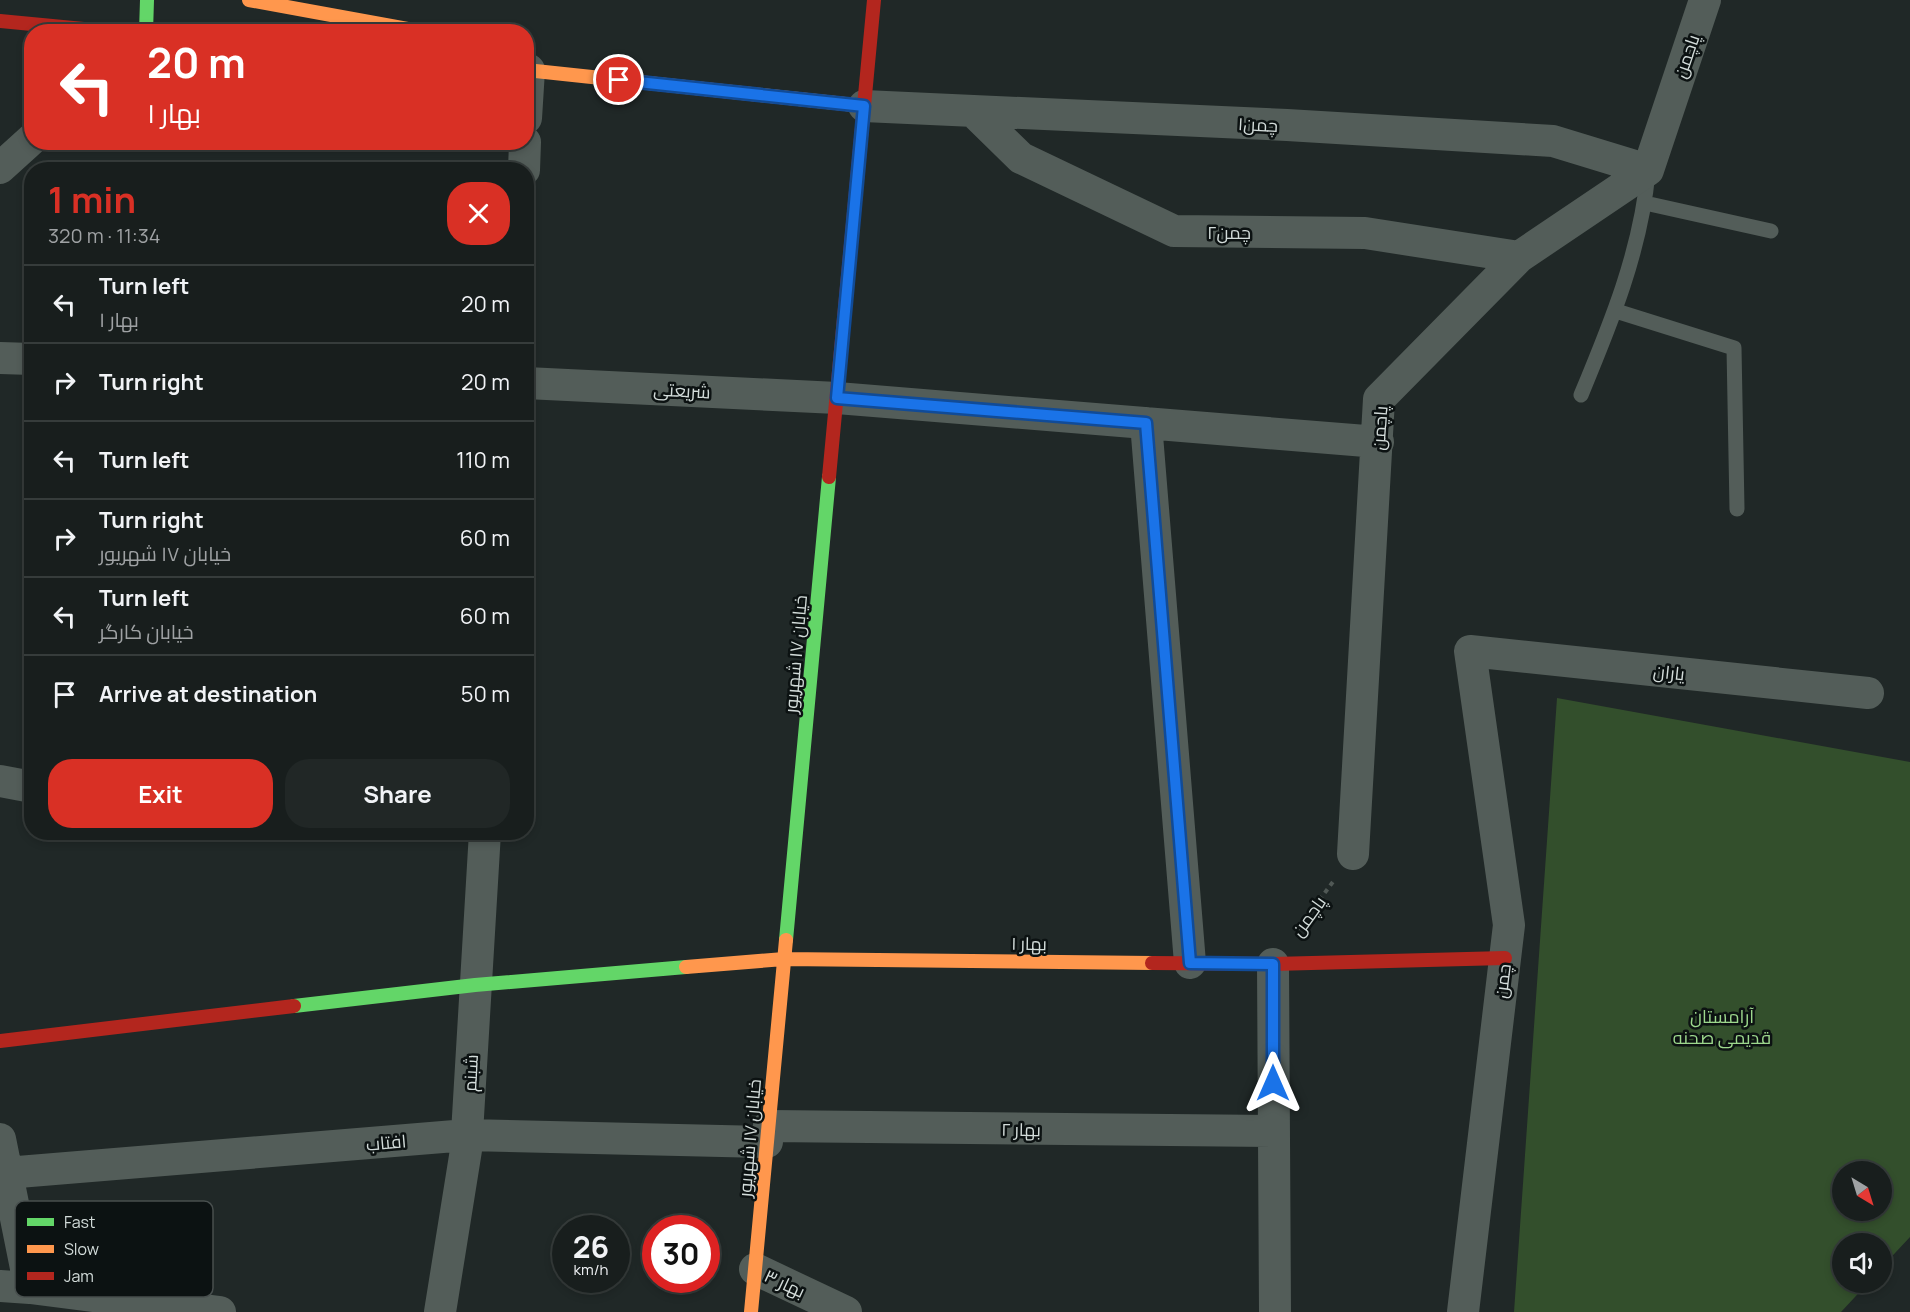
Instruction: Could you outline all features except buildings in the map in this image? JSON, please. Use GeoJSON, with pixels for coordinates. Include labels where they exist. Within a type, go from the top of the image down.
{"type":"FeatureCollection","features":[{"type":"Feature","properties":{"kind":"street"},"geometry":{"type":"LineString","coordinates":[[147,0],[147,24]]}},
{"type":"Feature","properties":{"kind":"street"},"geometry":{"type":"LineString","coordinates":[[249,0],[380,24]]}},
{"type":"Feature","properties":{"kind":"street","name":"خیابان ۱۷ شهریور"},"geometry":{"type":"LineString","coordinates":[[751,1312],[874,0]]}},
{"type":"Feature","properties":{"kind":"street","name":"پاچمن"},"geometry":{"type":"LineString","coordinates":[[1353,854],[1379,399],[1519,257],[1648,170],[1705,0]]}},
{"type":"Feature","properties":{"kind":"street"},"geometry":{"type":"LineString","coordinates":[[0,21],[31,24]]}},
{"type":"Feature","properties":{"kind":"street"},"geometry":{"type":"LineString","coordinates":[[534,71],[864,106]]}},
{"type":"Feature","properties":{"kind":"street","name":"چمن۱"},"geometry":{"type":"LineString","coordinates":[[864,106],[1553,141],[1648,170]]}},
{"type":"Feature","properties":{"kind":"street","name":"چمن۲"},"geometry":{"type":"LineString","coordinates":[[973,111],[1021,158],[1174,231],[1365,233],[1519,257]]}},
{"type":"Feature","properties":{"kind":"street"},"geometry":{"type":"LineString","coordinates":[[0,168],[24,146]]}},
{"type":"Feature","properties":{"kind":"street"},"geometry":{"type":"LineString","coordinates":[[0,358],[24,360]]}},
{"type":"Feature","properties":{"kind":"street","name":"شریعتی"},"geometry":{"type":"LineString","coordinates":[[534,383],[837,398],[1378,442]]}},
{"type":"Feature","properties":{"kind":"street"},"geometry":{"type":"LineString","coordinates":[[1146,423],[1190,963]]}},
{"type":"Feature","properties":{"kind":"street","name":"یاران"},"geometry":{"type":"LineString","coordinates":[[1470,651],[1868,693]]}},
{"type":"Feature","properties":{"kind":"street","name":"چمن"},"geometry":{"type":"LineString","coordinates":[[1463,1312],[1509,925],[1470,651]]}},
{"type":"Feature","properties":{"kind":"street"},"geometry":{"type":"LineString","coordinates":[[0,781],[24,786]]}},
{"type":"Feature","properties":{"kind":"street","name":"شبنم"},"geometry":{"type":"LineString","coordinates":[[440,1312],[467,1135],[485,840]]}},
{"type":"Feature","properties":{"kind":"street","name":"بهار ۱"},"geometry":{"type":"LineString","coordinates":[[0,1041],[476,985],[784,959],[1273,964],[1505,958]]}},
{"type":"Feature","properties":{"kind":"street"},"geometry":{"type":"LineString","coordinates":[[1273,964],[1275,1312]]}},
{"type":"Feature","properties":{"kind":"street","name":"بهار ۲"},"geometry":{"type":"LineString","coordinates":[[768,1134],[1274,1131]]}},
{"type":"Feature","properties":{"kind":"street","name":"افتاب"},"geometry":{"type":"LineString","coordinates":[[6,1173],[467,1135],[768,1134]]}},
{"type":"Feature","properties":{"kind":"street"},"geometry":{"type":"LineString","coordinates":[[0,1139],[6,1173],[15,1287]]}},
{"type":"Feature","properties":{"kind":"street","name":"بهار ۳"},"geometry":{"type":"LineString","coordinates":[[755,1269],[846,1312]]}},
{"type":"Feature","properties":{"kind":"street"},"geometry":{"type":"LineString","coordinates":[[97,1297],[220,1312]]}},
{"type":"Feature","properties":{"kind":"lane"},"geometry":{"type":"LineString","coordinates":[[1581,395],[1616,311],[1645,203],[1648,170]]}},
{"type":"Feature","properties":{"kind":"lane"},"geometry":{"type":"LineString","coordinates":[[1645,203],[1770,231]]}},
{"type":"Feature","properties":{"kind":"lane"},"geometry":{"type":"LineString","coordinates":[[1616,311],[1734,348],[1737,509]]}},
{"type":"Feature","properties":{"kind":"path","name":"پاچمن"},"geometry":{"type":"LineString","coordinates":[[1273,964],[1353,854]]}},
{"type":"Feature","properties":{"kind":"green space","name":"آرامستان قدیمی صحنه"},"geometry":{"type":"Polygon","coordinates":[[[1557,698],[1910,762],[1910,1237],[1892,1256],[1892,1233],[1832,1233],[1832,1293],[1859,1293],[1841,1312],[1514,1312],[1557,698]]]}},
{"type":"Feature","properties":{"kind":"traffic: fast"},"geometry":{"type":"LineString","coordinates":[[146,24],[147,0]]}},
{"type":"Feature","properties":{"kind":"traffic: fast"},"geometry":{"type":"LineString","coordinates":[[786,940],[829,477]]}},
{"type":"Feature","properties":{"kind":"traffic: fast"},"geometry":{"type":"LineString","coordinates":[[294,1006],[475,985],[686,967]]}},
{"type":"Feature","properties":{"kind":"traffic: slow"},"geometry":{"type":"LineString","coordinates":[[249,0],[380,24]]}},
{"type":"Feature","properties":{"kind":"traffic: slow"},"geometry":{"type":"LineString","coordinates":[[534,71],[864,106]]}},
{"type":"Feature","properties":{"kind":"traffic: slow"},"geometry":{"type":"LineString","coordinates":[[751,1312],[786,940]]}},
{"type":"Feature","properties":{"kind":"traffic: slow"},"geometry":{"type":"LineString","coordinates":[[686,967],[784,959],[1152,963]]}},
{"type":"Feature","properties":{"kind":"traffic: jam"},"geometry":{"type":"LineString","coordinates":[[829,477],[874,0]]}},
{"type":"Feature","properties":{"kind":"traffic: jam"},"geometry":{"type":"LineString","coordinates":[[0,21],[31,24]]}},
{"type":"Feature","properties":{"kind":"traffic: jam"},"geometry":{"type":"LineString","coordinates":[[1152,963],[1273,964],[1505,958]]}},
{"type":"Feature","properties":{"kind":"traffic: jam"},"geometry":{"type":"LineString","coordinates":[[0,1041],[294,1006]]}},
{"type":"Feature","properties":{"kind":"route"},"geometry":{"type":"LineString","coordinates":[[619,80],[864,106],[837,398],[1146,423],[1190,963],[1273,964],[1273,1083]]}}]}
